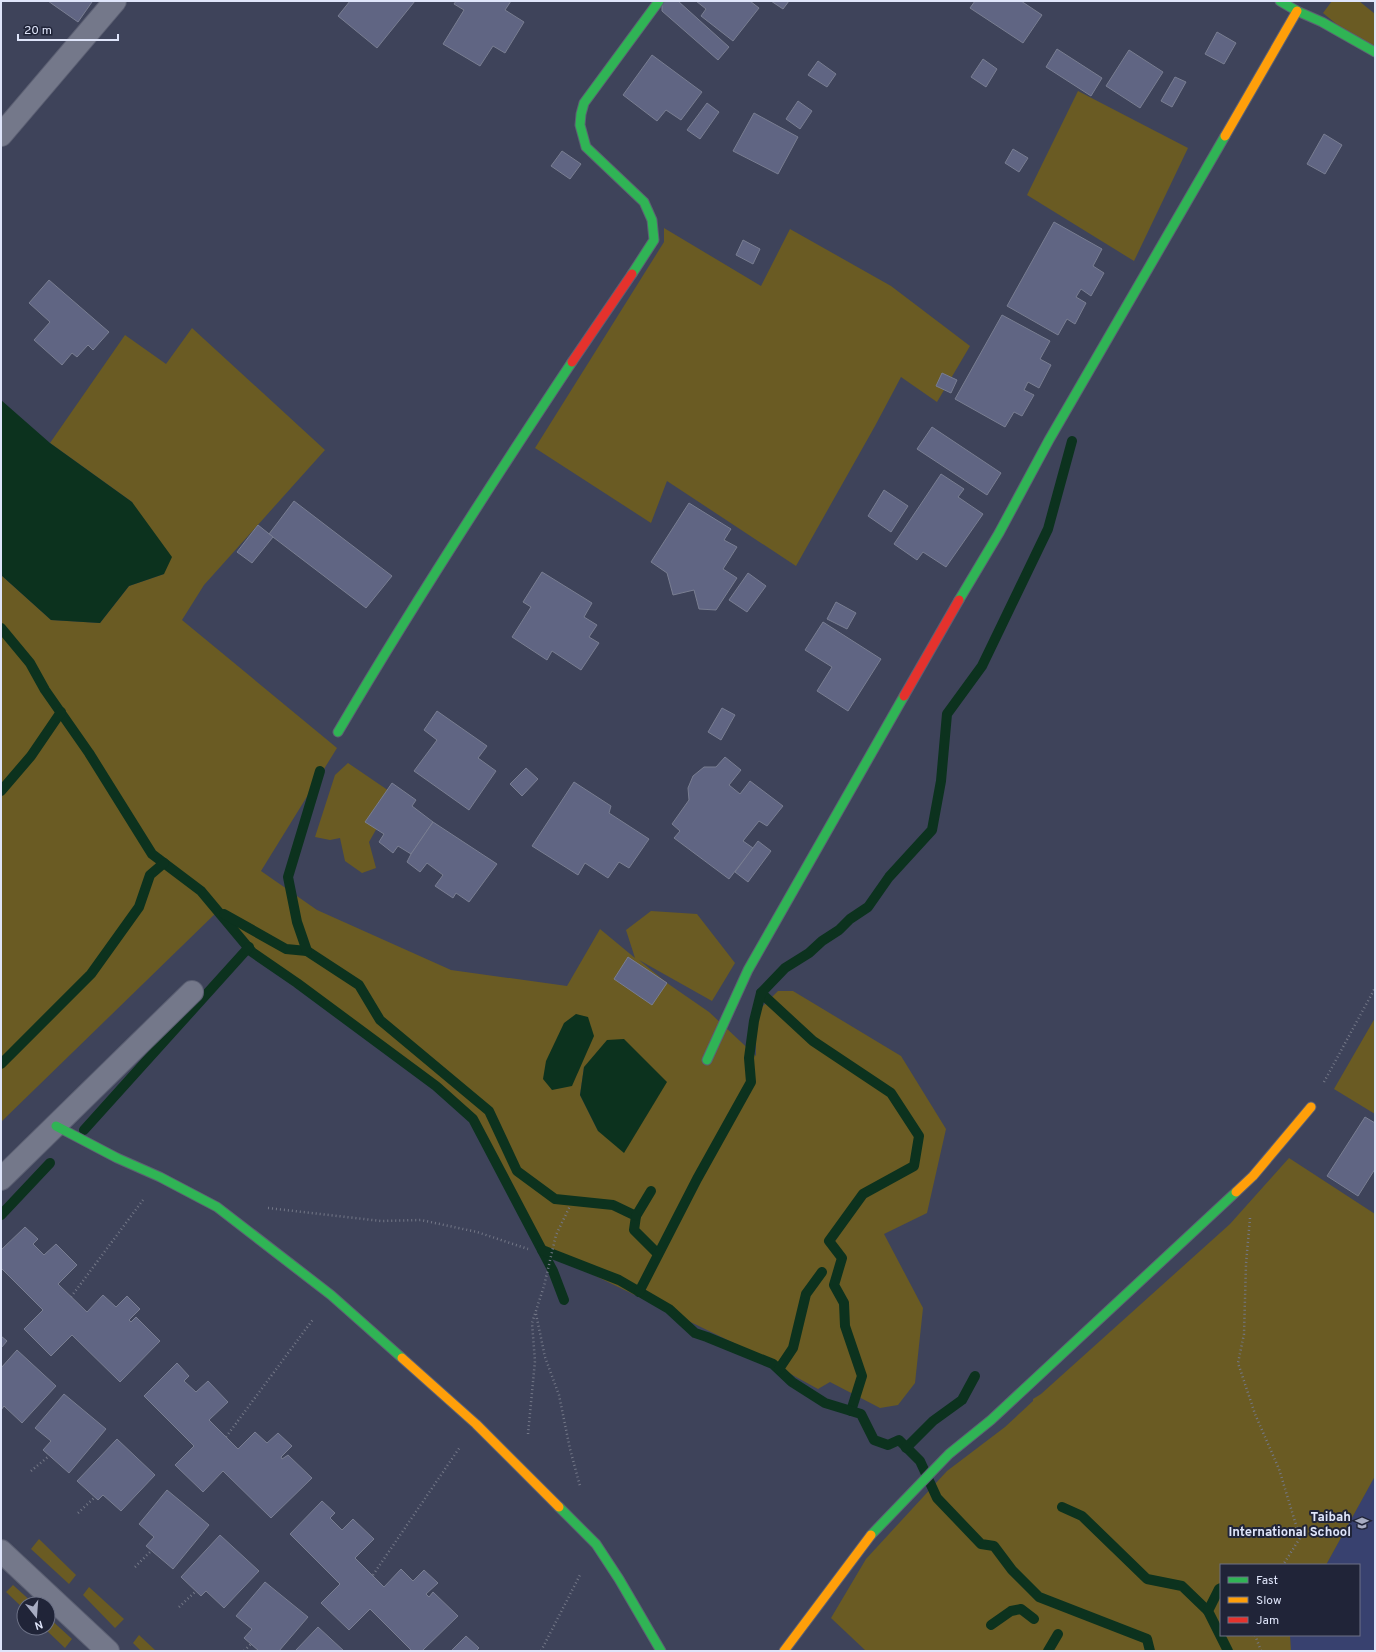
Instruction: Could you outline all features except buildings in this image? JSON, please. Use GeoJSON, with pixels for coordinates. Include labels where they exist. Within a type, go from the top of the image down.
{"type":"FeatureCollection","features":[{"type":"Feature","properties":{"kind":"street"},"geometry":{"type":"LineString","coordinates":[[1,135],[115,1]]}},
{"type":"Feature","properties":{"kind":"street"},"geometry":{"type":"LineString","coordinates":[[338,732],[369,678],[456,538],[654,240],[654,226],[647,205],[586,147],[579,122],[584,103],[659,1]]}},
{"type":"Feature","properties":{"kind":"street"},"geometry":{"type":"LineString","coordinates":[[1280,1],[1297,11],[1322,22],[1375,52]]}},
{"type":"Feature","properties":{"kind":"street"},"geometry":{"type":"LineString","coordinates":[[708,1060],[748,970],[942,629],[1000,533],[1049,440],[1297,11]]}},
{"type":"Feature","properties":{"kind":"street"},"geometry":{"type":"LineString","coordinates":[[1,1179],[192,992]]}},
{"type":"Feature","properties":{"kind":"street"},"geometry":{"type":"LineString","coordinates":[[784,1651],[865,1542],[919,1484],[949,1454],[991,1420],[1254,1176],[1311,1106]]}},
{"type":"Feature","properties":{"kind":"street"},"geometry":{"type":"LineString","coordinates":[[56,1126],[217,1207],[331,1295],[476,1424],[596,1544],[619,1579],[661,1651]]}},
{"type":"Feature","properties":{"kind":"street"},"geometry":{"type":"LineString","coordinates":[[1,1551],[108,1651]]}},
{"type":"Feature","properties":{"kind":"path"},"geometry":{"type":"LineString","coordinates":[[1311,1106],[1375,988]]}},
{"type":"Feature","properties":{"kind":"path"},"geometry":{"type":"LineString","coordinates":[[1254,1176],[1246,1264],[1244,1334],[1238,1364],[1255,1414],[1279,1469],[1300,1538],[1283,1564]]}},
{"type":"Feature","properties":{"kind":"path"},"geometry":{"type":"LineString","coordinates":[[71,1297],[160,1177]]}},
{"type":"Feature","properties":{"kind":"path"},"geometry":{"type":"LineString","coordinates":[[524,1472],[536,1361],[532,1323],[536,1314],[556,1235],[570,1206]]}},
{"type":"Feature","properties":{"kind":"path"},"geometry":{"type":"LineString","coordinates":[[265,1208],[381,1221],[421,1220],[477,1232],[528,1249]]}},
{"type":"Feature","properties":{"kind":"path"},"geometry":{"type":"LineString","coordinates":[[226,1436],[331,1295]]}},
{"type":"Feature","properties":{"kind":"path"},"geometry":{"type":"LineString","coordinates":[[536,1314],[545,1357],[559,1395],[570,1449],[582,1493]]}},
{"type":"Feature","properties":{"kind":"path"},"geometry":{"type":"LineString","coordinates":[[373,1575],[476,1424]]}},
{"type":"Feature","properties":{"kind":"path"},"geometry":{"type":"LineString","coordinates":[[31,1471],[48,1456]]}},
{"type":"Feature","properties":{"kind":"path"},"geometry":{"type":"LineString","coordinates":[[78,1513],[95,1497]]}},
{"type":"Feature","properties":{"kind":"path"},"geometry":{"type":"LineString","coordinates":[[541,1651],[596,1544]]}},
{"type":"Feature","properties":{"kind":"path"},"geometry":{"type":"LineString","coordinates":[[135,1567],[152,1551]]}},
{"type":"Feature","properties":{"kind":"path"},"geometry":{"type":"LineString","coordinates":[[179,1607],[196,1591]]}},
{"type":"Feature","properties":{"kind":"path"},"geometry":{"type":"LineString","coordinates":[[1255,1636],[1261,1651]]}},
{"type":"Feature","properties":{"kind":"path"},"geometry":{"type":"LineString","coordinates":[[244,1651],[252,1644]]}},
{"type":"Feature","properties":{"kind":"shaded area"},"geometry":{"type":"Polygon","coordinates":[[[1332,1],[1359,1],[1375,14],[1375,56],[1323,13],[1332,1]]]}},
{"type":"Feature","properties":{"kind":"shaded area"},"geometry":{"type":"Polygon","coordinates":[[[1078,91],[1188,148],[1134,261],[1027,195],[1078,91]]]}},
{"type":"Feature","properties":{"kind":"shaded area"},"geometry":{"type":"Polygon","coordinates":[[[664,228],[761,286],[790,229],[891,286],[970,346],[937,402],[901,377],[796,566],[667,481],[651,523],[535,448],[664,242],[664,228]]]}},
{"type":"Feature","properties":{"kind":"shaded area"},"geometry":{"type":"Polygon","coordinates":[[[192,328],[325,450],[204,585],[182,620],[337,748],[261,871],[317,910],[451,970],[567,986],[600,929],[635,958],[626,930],[651,911],[697,914],[735,963],[712,1001],[639,960],[667,983],[709,1012],[756,1056],[756,1013],[778,991],[793,991],[901,1056],[946,1129],[927,1213],[884,1234],[923,1308],[915,1383],[898,1405],[880,1408],[830,1382],[818,1389],[740,1346],[542,1250],[473,1119],[436,1086],[249,947],[218,911],[1,1122],[1,575],[51,620],[100,623],[129,586],[164,574],[132,502],[50,443],[125,335],[166,364],[192,328]],[[168,867],[214,908],[215,908],[201,891],[168,867]],[[584,1067],[580,1095],[598,1131],[584,1067]]]}},
{"type":"Feature","properties":{"kind":"shaded area"},"geometry":{"type":"Polygon","coordinates":[[[1,400],[50,443],[132,502],[172,557],[164,574],[129,586],[100,623],[51,620],[1,575],[1,400]]]}},
{"type":"Feature","properties":{"kind":"shaded area"},"geometry":{"type":"Polygon","coordinates":[[[348,763],[392,793],[382,819],[369,842],[376,868],[362,873],[345,861],[340,838],[330,840],[315,837],[335,775],[348,763]]]}},
{"type":"Feature","properties":{"kind":"shaded area"},"geometry":{"type":"Polygon","coordinates":[[[576,1014],[588,1017],[594,1036],[572,1086],[552,1090],[543,1079],[546,1061],[564,1023],[576,1014]]]}},
{"type":"Feature","properties":{"kind":"shaded area"},"geometry":{"type":"Polygon","coordinates":[[[1375,1018],[1375,1114],[1334,1089],[1375,1018]]]}},
{"type":"Feature","properties":{"kind":"shaded area"},"geometry":{"type":"Polygon","coordinates":[[[624,1039],[667,1082],[624,1153],[598,1131],[580,1095],[584,1067],[607,1040],[624,1039]]]}},
{"type":"Feature","properties":{"kind":"shaded area"},"geometry":{"type":"Polygon","coordinates":[[[1289,1158],[1375,1214],[1375,1476],[1327,1564],[1220,1564],[1220,1636],[1290,1636],[1291,1651],[866,1651],[831,1618],[866,1559],[947,1471],[1005,1427],[1033,1401],[1033,1399],[1041,1394],[1230,1224],[1289,1158]]]}},
{"type":"Feature","properties":{"kind":"shaded area","name":"Taibah International School"},"geometry":{"type":"Polygon","coordinates":[[[1375,1476],[1375,1651],[1291,1651],[1290,1636],[1360,1636],[1360,1564],[1327,1564],[1375,1476]]]}},
{"type":"Feature","properties":{"kind":"shaded area"},"geometry":{"type":"Polygon","coordinates":[[[39,1539],[76,1575],[69,1584],[31,1549],[39,1539]]]}},
{"type":"Feature","properties":{"kind":"shaded area"},"geometry":{"type":"Polygon","coordinates":[[[13,1585],[25,1596],[16,1596],[16,1601],[6,1592],[13,1585]]]}},
{"type":"Feature","properties":{"kind":"shaded area"},"geometry":{"type":"Polygon","coordinates":[[[89,1587],[124,1619],[115,1628],[83,1595],[89,1587]]]}},
{"type":"Feature","properties":{"kind":"shaded area"},"geometry":{"type":"Polygon","coordinates":[[[56,1624],[72,1639],[65,1648],[52,1636],[56,1636],[56,1624]]]}},
{"type":"Feature","properties":{"kind":"shaded area"},"geometry":{"type":"Polygon","coordinates":[[[139,1635],[156,1651],[141,1651],[133,1643],[139,1635]]]}},
{"type":"Feature","properties":{"kind":"waterway"},"geometry":{"type":"LineString","coordinates":[[639,1292],[697,1179],[751,1082],[749,1058],[754,1021],[761,993],[785,968],[809,953],[822,941],[839,930],[850,919],[868,907],[889,877],[932,830],[941,781],[947,714],[982,666],[1048,529],[1072,441]]}},
{"type":"Feature","properties":{"kind":"waterway"},"geometry":{"type":"LineString","coordinates":[[1,628],[30,663],[45,690],[89,753],[152,854],[201,891],[252,952],[297,983],[436,1086],[473,1119],[553,1271],[564,1300]]}},
{"type":"Feature","properties":{"kind":"waterway"},"geometry":{"type":"LineString","coordinates":[[1,791],[31,756],[61,712]]}},
{"type":"Feature","properties":{"kind":"waterway"},"geometry":{"type":"LineString","coordinates":[[307,951],[297,922],[288,877],[320,771]]}},
{"type":"Feature","properties":{"kind":"waterway"},"geometry":{"type":"LineString","coordinates":[[1,1064],[91,974],[139,907],[150,875],[164,863]]}},
{"type":"Feature","properties":{"kind":"waterway"},"geometry":{"type":"LineString","coordinates":[[224,914],[286,949],[307,951],[359,985],[380,1020],[489,1111],[517,1171],[555,1199],[613,1205],[636,1216],[634,1230],[658,1254]]}},
{"type":"Feature","properties":{"kind":"waterway"},"geometry":{"type":"LineString","coordinates":[[84,1130],[249,947]]}},
{"type":"Feature","properties":{"kind":"waterway"},"geometry":{"type":"LineString","coordinates":[[761,993],[813,1041],[891,1093],[919,1136],[914,1166],[863,1194],[829,1241],[842,1258],[834,1285],[844,1303],[845,1326],[862,1376],[851,1411]]}},
{"type":"Feature","properties":{"kind":"waterway"},"geometry":{"type":"LineString","coordinates":[[1,1215],[50,1163]]}},
{"type":"Feature","properties":{"kind":"waterway"},"geometry":{"type":"LineString","coordinates":[[636,1216],[651,1191]]}},
{"type":"Feature","properties":{"kind":"waterway"},"geometry":{"type":"LineString","coordinates":[[542,1250],[619,1280],[669,1309],[695,1333],[773,1364],[792,1382],[825,1403],[861,1414],[874,1440],[888,1445],[899,1440],[920,1461],[937,1498],[981,1544],[994,1546],[1012,1570],[1039,1597],[1147,1639],[1150,1651]]}},
{"type":"Feature","properties":{"kind":"waterway"},"geometry":{"type":"LineString","coordinates":[[779,1369],[793,1348],[806,1294],[822,1272]]}},
{"type":"Feature","properties":{"kind":"waterway"},"geometry":{"type":"LineString","coordinates":[[906,1448],[933,1421],[962,1400],[975,1376]]}},
{"type":"Feature","properties":{"kind":"waterway"},"geometry":{"type":"LineString","coordinates":[[1062,1507],[1082,1516],[1147,1579],[1182,1586],[1208,1611]]}},
{"type":"Feature","properties":{"kind":"waterway"},"geometry":{"type":"LineString","coordinates":[[1220,1588],[1208,1611],[1220,1635]]}},
{"type":"Feature","properties":{"kind":"waterway"},"geometry":{"type":"LineString","coordinates":[[991,1625],[1011,1611],[1021,1609],[1034,1619]]}},
{"type":"Feature","properties":{"kind":"waterway"},"geometry":{"type":"LineString","coordinates":[[1048,1651],[1058,1634]]}},
{"type":"Feature","properties":{"kind":"waterway"},"geometry":{"type":"LineString","coordinates":[[1220,1636],[1228,1651]]}},
{"type":"Feature","properties":{"kind":"traffic: fast"},"geometry":{"type":"LineString","coordinates":[[632,274],[654,240],[652,220],[644,202],[586,147],[580,125],[581,114],[584,103],[659,1]]}},
{"type":"Feature","properties":{"kind":"traffic: fast"},"geometry":{"type":"LineString","coordinates":[[1280,1],[1297,11],[1322,22],[1375,52]]}},
{"type":"Feature","properties":{"kind":"traffic: fast"},"geometry":{"type":"LineString","coordinates":[[959,600],[999,533],[1049,440],[1225,136]]}},
{"type":"Feature","properties":{"kind":"traffic: fast"},"geometry":{"type":"LineString","coordinates":[[338,732],[394,638],[452,546],[572,362]]}},
{"type":"Feature","properties":{"kind":"traffic: fast"},"geometry":{"type":"LineString","coordinates":[[707,1060],[748,970],[904,696]]}},
{"type":"Feature","properties":{"kind":"traffic: fast"},"geometry":{"type":"LineString","coordinates":[[56,1126],[217,1207],[331,1295],[402,1358]]}},
{"type":"Feature","properties":{"kind":"traffic: fast"},"geometry":{"type":"LineString","coordinates":[[871,1535],[949,1454],[991,1420],[1236,1192]]}},
{"type":"Feature","properties":{"kind":"traffic: fast"},"geometry":{"type":"LineString","coordinates":[[559,1507],[596,1544],[619,1579],[661,1651]]}},
{"type":"Feature","properties":{"kind":"traffic: slow"},"geometry":{"type":"LineString","coordinates":[[1225,136],[1297,11]]}},
{"type":"Feature","properties":{"kind":"traffic: slow"},"geometry":{"type":"LineString","coordinates":[[1236,1192],[1253,1176],[1311,1107]]}},
{"type":"Feature","properties":{"kind":"traffic: slow"},"geometry":{"type":"LineString","coordinates":[[402,1358],[476,1424],[559,1507]]}},
{"type":"Feature","properties":{"kind":"traffic: slow"},"geometry":{"type":"LineString","coordinates":[[784,1651],[871,1535]]}},
{"type":"Feature","properties":{"kind":"traffic: jam"},"geometry":{"type":"LineString","coordinates":[[572,362],[632,274]]}},
{"type":"Feature","properties":{"kind":"traffic: jam"},"geometry":{"type":"LineString","coordinates":[[904,696],[959,600]]}},
{"type":"Feature","properties":{"kind":"place","name":"Taibah International School"},"geometry":{"type":"Point","coordinates":[1362,1523]}}]}
